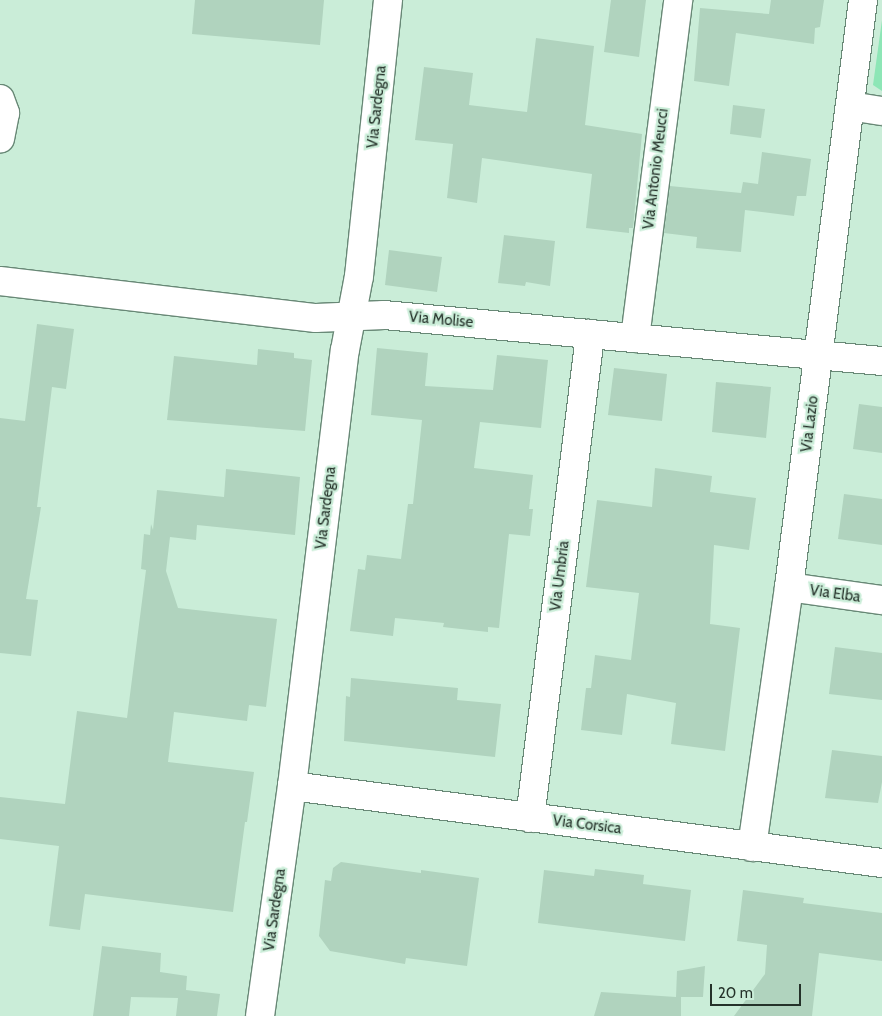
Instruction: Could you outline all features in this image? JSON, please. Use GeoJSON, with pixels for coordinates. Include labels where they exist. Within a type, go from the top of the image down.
{"type":"FeatureCollection","features":[{"type":"Feature","properties":{"kind":"street","name":"Via Sardegna"},"geometry":{"type":"LineString","coordinates":[[260,1016],[292,786],[344,360],[359,276],[388,0]]}},
{"type":"Feature","properties":{"kind":"street","name":"Via Antonio Meucci"},"geometry":{"type":"LineString","coordinates":[[635,338],[678,0]]}},
{"type":"Feature","properties":{"kind":"street","name":"Via Lazio"},"geometry":{"type":"LineString","coordinates":[[752,847],[789,587],[864,0]]}},
{"type":"Feature","properties":{"kind":"street"},"geometry":{"type":"LineString","coordinates":[[0,99],[6,113],[0,139]]}},
{"type":"Feature","properties":{"kind":"street"},"geometry":{"type":"LineString","coordinates":[[850,106],[882,111]]}},
{"type":"Feature","properties":{"kind":"street","name":"Via Molise"},"geometry":{"type":"LineString","coordinates":[[0,281],[316,318],[384,315],[882,361]]}},
{"type":"Feature","properties":{"kind":"street","name":"Via Umbria"},"geometry":{"type":"LineString","coordinates":[[530,818],[590,334]]}},
{"type":"Feature","properties":{"kind":"street","name":"Via Elba"},"geometry":{"type":"LineString","coordinates":[[789,587],[882,600]]}},
{"type":"Feature","properties":{"kind":"street","name":"Via Corsica"},"geometry":{"type":"LineString","coordinates":[[292,786],[882,863]]}},
{"type":"Feature","properties":{"kind":"green space"},"geometry":{"type":"Polygon","coordinates":[[[882,20],[882,91],[873,85],[882,20]]]}},
{"type":"Feature","properties":{"kind":"building"},"geometry":{"type":"Polygon","coordinates":[[[195,0],[324,0],[320,45],[192,34],[195,0]]]}},
{"type":"Feature","properties":{"kind":"building"},"geometry":{"type":"Polygon","coordinates":[[[611,0],[646,0],[639,57],[604,52],[611,0]]]}},
{"type":"Feature","properties":{"kind":"building"},"geometry":{"type":"Polygon","coordinates":[[[771,0],[824,0],[820,27],[815,28],[814,44],[736,33],[729,86],[694,81],[700,8],[769,14],[771,0]]]}},
{"type":"Feature","properties":{"kind":"building"},"geometry":{"type":"Polygon","coordinates":[[[536,38],[594,46],[585,125],[642,134],[633,228],[629,228],[629,233],[586,228],[592,174],[482,158],[477,203],[447,198],[453,144],[415,140],[424,67],[473,73],[469,105],[527,112],[536,38]]]}},
{"type":"Feature","properties":{"kind":"building"},"geometry":{"type":"Polygon","coordinates":[[[733,105],[765,109],[761,138],[730,134],[733,105]]]}},
{"type":"Feature","properties":{"kind":"building"},"geometry":{"type":"Polygon","coordinates":[[[762,152],[811,159],[806,196],[797,196],[794,216],[745,210],[741,252],[696,248],[697,237],[664,233],[670,186],[741,193],[743,182],[758,184],[762,152]]]}},
{"type":"Feature","properties":{"kind":"building"},"geometry":{"type":"Polygon","coordinates":[[[504,235],[555,241],[550,286],[526,282],[525,286],[498,283],[504,235]]]}},
{"type":"Feature","properties":{"kind":"building"},"geometry":{"type":"Polygon","coordinates":[[[389,250],[442,257],[437,292],[385,285],[389,250]]]}},
{"type":"Feature","properties":{"kind":"building"},"geometry":{"type":"Polygon","coordinates":[[[37,324],[74,329],[66,389],[52,387],[37,507],[41,507],[26,599],[38,600],[31,656],[0,653],[0,418],[25,421],[37,324]]]}},
{"type":"Feature","properties":{"kind":"building"},"geometry":{"type":"Polygon","coordinates":[[[377,348],[428,353],[425,386],[493,390],[497,355],[548,360],[541,428],[480,422],[474,468],[533,475],[529,509],[533,509],[530,536],[509,534],[499,628],[488,627],[488,632],[443,627],[444,623],[395,618],[393,636],[350,631],[358,569],[365,570],[367,555],[401,559],[408,504],[413,504],[422,420],[371,415],[377,348]]]}},
{"type":"Feature","properties":{"kind":"building"},"geometry":{"type":"Polygon","coordinates":[[[258,349],[294,353],[294,358],[312,360],[305,431],[167,420],[174,356],[257,365],[258,349]]]}},
{"type":"Feature","properties":{"kind":"building"},"geometry":{"type":"Polygon","coordinates":[[[614,368],[667,374],[662,421],[608,415],[614,368]]]}},
{"type":"Feature","properties":{"kind":"building"},"geometry":{"type":"Polygon","coordinates":[[[716,382],[771,387],[766,438],[712,432],[716,382]]]}},
{"type":"Feature","properties":{"kind":"building"},"geometry":{"type":"Polygon","coordinates":[[[859,404],[882,407],[882,453],[853,449],[859,404]]]}},
{"type":"Feature","properties":{"kind":"building"},"geometry":{"type":"Polygon","coordinates":[[[655,468],[712,476],[710,492],[756,498],[749,550],[714,545],[710,624],[740,628],[725,751],[671,744],[676,703],[627,694],[622,735],[581,730],[586,688],[591,688],[595,655],[631,660],[639,593],[586,587],[597,500],[652,507],[655,468]]]}},
{"type":"Feature","properties":{"kind":"building"},"geometry":{"type":"Polygon","coordinates":[[[226,469],[300,477],[295,535],[197,525],[196,540],[170,537],[166,571],[178,608],[277,619],[266,707],[249,705],[247,721],[174,712],[168,762],[254,772],[233,912],[85,894],[80,930],[49,926],[59,846],[0,839],[0,797],[65,804],[77,711],[127,718],[146,570],[141,569],[144,534],[150,535],[151,524],[153,530],[157,490],[224,497],[226,469]]]}},
{"type":"Feature","properties":{"kind":"building"},"geometry":{"type":"Polygon","coordinates":[[[844,494],[882,499],[882,545],[838,539],[844,494]]]}},
{"type":"Feature","properties":{"kind":"building"},"geometry":{"type":"Polygon","coordinates":[[[835,647],[882,653],[882,700],[829,694],[835,647]]]}},
{"type":"Feature","properties":{"kind":"building"},"geometry":{"type":"Polygon","coordinates":[[[351,678],[458,688],[457,700],[501,704],[495,757],[344,741],[346,696],[350,697],[351,678]]]}},
{"type":"Feature","properties":{"kind":"building"},"geometry":{"type":"Polygon","coordinates":[[[832,750],[882,756],[882,782],[878,803],[825,798],[832,750]]]}},
{"type":"Feature","properties":{"kind":"building"},"geometry":{"type":"Polygon","coordinates":[[[341,862],[421,873],[421,870],[479,878],[467,966],[406,958],[405,964],[330,951],[319,936],[325,880],[331,881],[333,868],[341,862]]]}},
{"type":"Feature","properties":{"kind":"building"},"geometry":{"type":"Polygon","coordinates":[[[595,869],[644,875],[643,884],[691,890],[685,941],[538,923],[544,870],[594,876],[595,869]]]}},
{"type":"Feature","properties":{"kind":"building"},"geometry":{"type":"Polygon","coordinates":[[[743,890],[804,898],[803,903],[882,913],[882,961],[819,953],[812,1016],[734,1016],[765,974],[767,945],[737,941],[743,890]]]}},
{"type":"Feature","properties":{"kind":"building"},"geometry":{"type":"Polygon","coordinates":[[[102,946],[161,953],[160,972],[187,976],[186,990],[220,994],[217,1016],[176,1016],[178,998],[131,997],[129,1016],[93,1016],[102,946]]]}},
{"type":"Feature","properties":{"kind":"building"},"geometry":{"type":"Polygon","coordinates":[[[705,966],[703,997],[681,997],[681,1016],[594,1016],[601,992],[676,997],[677,971],[705,966]]]}}]}
